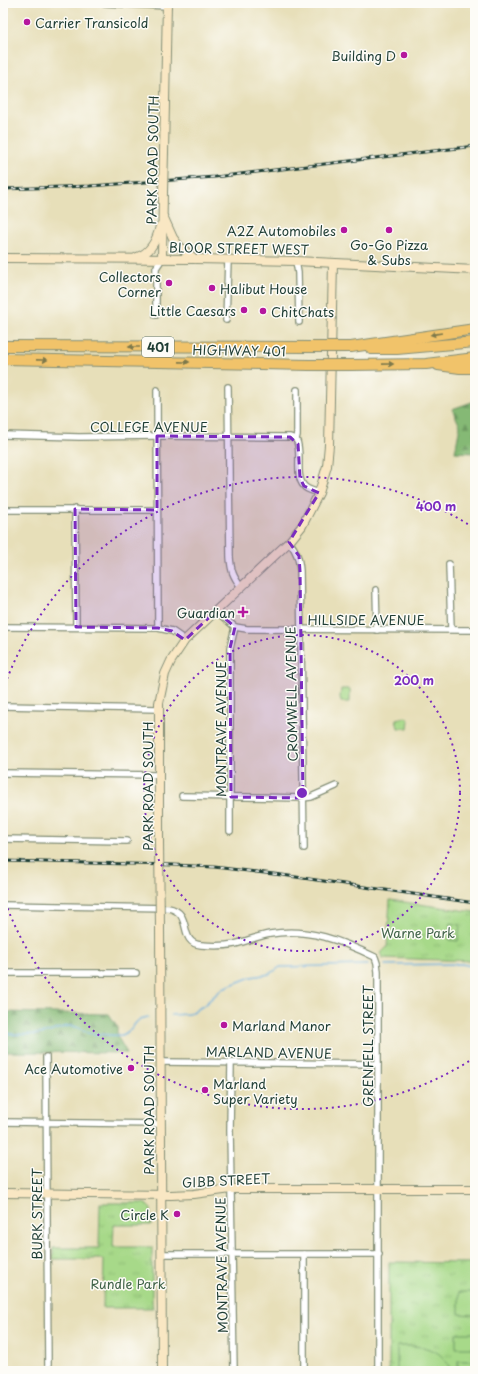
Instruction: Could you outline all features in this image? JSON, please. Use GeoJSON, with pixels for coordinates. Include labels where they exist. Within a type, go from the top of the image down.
{"type":"FeatureCollection","features":[{"type":"Feature","properties":{"kind":"highway"},"geometry":{"type":"LineString","coordinates":[[351,347],[475,329]]}},
{"type":"Feature","properties":{"kind":"highway","name":"HIGHWAY 401"},"geometry":{"type":"LineString","coordinates":[[3,346],[351,347],[397,349],[475,342]]}},
{"type":"Feature","properties":{"kind":"highway","name":"HIGHWAY 401"},"geometry":{"type":"LineString","coordinates":[[3,359],[309,365],[426,364],[475,358]]}},
{"type":"Feature","properties":{"kind":"highway"},"geometry":{"type":"LineString","coordinates":[[426,364],[460,368],[475,368]]}},
{"type":"Feature","properties":{"kind":"main road","name":"PARK ROAD SOUTH"},"geometry":{"type":"LineString","coordinates":[[162,259],[168,5]]}},
{"type":"Feature","properties":{"kind":"main road"},"geometry":{"type":"LineString","coordinates":[[131,258],[147,253],[155,241],[163,216]]}},
{"type":"Feature","properties":{"kind":"main road"},"geometry":{"type":"LineString","coordinates":[[163,216],[172,238],[195,259]]}},
{"type":"Feature","properties":{"kind":"main road","name":"BLOOR STREET WEST"},"geometry":{"type":"LineString","coordinates":[[3,258],[131,258],[296,261],[475,270]]}},
{"type":"Feature","properties":{"kind":"main road","name":"PARK ROAD SOUTH"},"geometry":{"type":"LineString","coordinates":[[162,1371],[158,774],[158,708],[160,692],[166,674],[175,655],[185,640],[289,542],[302,526],[318,493],[326,466],[330,445],[333,263]]}},
{"type":"Feature","properties":{"kind":"main road","name":"GIBB STREET"},"geometry":{"type":"LineString","coordinates":[[3,1193],[161,1195],[194,1194],[231,1189],[475,1189]]}},
{"type":"Feature","properties":{"kind":"street"},"geometry":{"type":"LineString","coordinates":[[105,3],[168,5]]}},
{"type":"Feature","properties":{"kind":"street","name":"PARK ROAD SOUTH"},"geometry":{"type":"LineString","coordinates":[[156,315],[156,268],[162,259]]}},
{"type":"Feature","properties":{"kind":"street"},"geometry":{"type":"LineString","coordinates":[[226,320],[228,260]]}},
{"type":"Feature","properties":{"kind":"street"},"geometry":{"type":"LineString","coordinates":[[296,261],[298,273],[299,322]]}},
{"type":"Feature","properties":{"kind":"street"},"geometry":{"type":"LineString","coordinates":[[228,387],[230,557],[233,577],[241,587]]}},
{"type":"Feature","properties":{"kind":"street"},"geometry":{"type":"LineString","coordinates":[[157,390],[158,628]]}},
{"type":"Feature","properties":{"kind":"street"},"geometry":{"type":"LineString","coordinates":[[297,390],[296,439],[298,444],[300,478],[304,486],[318,493]]}},
{"type":"Feature","properties":{"kind":"street","name":"COLLEGE AVENUE"},"geometry":{"type":"LineString","coordinates":[[3,435],[79,438],[157,436],[290,437],[296,439]]}},
{"type":"Feature","properties":{"kind":"street"},"geometry":{"type":"LineString","coordinates":[[75,509],[76,627]]}},
{"type":"Feature","properties":{"kind":"street"},"geometry":{"type":"LineString","coordinates":[[3,510],[157,510]]}},
{"type":"Feature","properties":{"kind":"street","name":"CROMWELL AVENUE"},"geometry":{"type":"LineString","coordinates":[[289,542],[299,556],[300,571],[304,848]]}},
{"type":"Feature","properties":{"kind":"street"},"geometry":{"type":"LineString","coordinates":[[449,564],[451,629]]}},
{"type":"Feature","properties":{"kind":"street"},"geometry":{"type":"LineString","coordinates":[[376,590],[377,630]]}},
{"type":"Feature","properties":{"kind":"street"},"geometry":{"type":"LineString","coordinates":[[216,611],[235,627]]}},
{"type":"Feature","properties":{"kind":"street"},"geometry":{"type":"LineString","coordinates":[[3,627],[158,628],[172,631],[185,640]]}},
{"type":"Feature","properties":{"kind":"street","name":"HILLSIDE AVENUE"},"geometry":{"type":"LineString","coordinates":[[235,627],[301,630],[475,630]]}},
{"type":"Feature","properties":{"kind":"street","name":"MONTRAVE AVENUE"},"geometry":{"type":"LineString","coordinates":[[230,831],[230,648],[235,627]]}},
{"type":"Feature","properties":{"kind":"street"},"geometry":{"type":"LineString","coordinates":[[3,706],[158,708]]}},
{"type":"Feature","properties":{"kind":"street"},"geometry":{"type":"LineString","coordinates":[[3,773],[158,774]]}},
{"type":"Feature","properties":{"kind":"street"},"geometry":{"type":"LineString","coordinates":[[182,796],[303,798],[311,797],[336,786]]}},
{"type":"Feature","properties":{"kind":"street"},"geometry":{"type":"LineString","coordinates":[[3,839],[127,841]]}},
{"type":"Feature","properties":{"kind":"street","name":"GRENFELL STREET"},"geometry":{"type":"LineString","coordinates":[[3,905],[168,908],[177,911],[181,915],[185,923],[186,934],[194,943],[201,945],[233,944],[271,934],[305,932],[341,941],[375,957],[377,963],[378,1064],[378,1371]]}},
{"type":"Feature","properties":{"kind":"street"},"geometry":{"type":"LineString","coordinates":[[3,973],[136,973]]}},
{"type":"Feature","properties":{"kind":"street","name":"BURK STREET"},"geometry":{"type":"LineString","coordinates":[[46,1057],[48,1371]]}},
{"type":"Feature","properties":{"kind":"street","name":"MARLAND AVENUE"},"geometry":{"type":"LineString","coordinates":[[160,1062],[378,1064]]}},
{"type":"Feature","properties":{"kind":"street","name":"MONTRAVE AVENUE"},"geometry":{"type":"LineString","coordinates":[[231,1063],[231,1189],[234,1371]]}},
{"type":"Feature","properties":{"kind":"street"},"geometry":{"type":"LineString","coordinates":[[3,1122],[160,1124]]}},
{"type":"Feature","properties":{"kind":"street"},"geometry":{"type":"LineString","coordinates":[[161,1254],[379,1254]]}},
{"type":"Feature","properties":{"kind":"street"},"geometry":{"type":"LineString","coordinates":[[304,1254],[304,1371]]}},
{"type":"Feature","properties":{"kind":"highlighted area"},"geometry":{"type":"Polygon","coordinates":[[[157,436],[290,437],[298,444],[300,478],[304,486],[319,493],[289,542],[299,556],[300,571],[303,798],[231,797],[230,648],[235,627],[216,611],[185,640],[172,631],[158,628],[76,627],[75,509],[157,510],[157,436]]]}},
{"type":"Feature","properties":{"kind":"green space"},"geometry":{"type":"Polygon","coordinates":[[[475,401],[475,453],[455,452],[460,426],[452,409],[475,401]]]}},
{"type":"Feature","properties":{"kind":"green space"},"geometry":{"type":"Polygon","coordinates":[[[341,689],[350,689],[350,702],[341,702],[341,689]]]}},
{"type":"Feature","properties":{"kind":"green space"},"geometry":{"type":"Polygon","coordinates":[[[405,717],[409,720],[408,728],[398,728],[396,719],[405,717]]]}},
{"type":"Feature","properties":{"kind":"green space","name":"Warne Park"},"geometry":{"type":"Polygon","coordinates":[[[390,900],[475,912],[475,961],[383,958],[381,953],[387,947],[390,900]]]}},
{"type":"Feature","properties":{"kind":"green space"},"geometry":{"type":"Polygon","coordinates":[[[451,923],[460,925],[458,941],[449,940],[451,923]]]}},
{"type":"Feature","properties":{"kind":"green space"},"geometry":{"type":"Polygon","coordinates":[[[3,1012],[109,1014],[117,1026],[117,1036],[127,1053],[3,1052],[3,1012]]]}},
{"type":"Feature","properties":{"kind":"green space","name":"Rundle Park"},"geometry":{"type":"Polygon","coordinates":[[[100,1203],[142,1203],[146,1204],[151,1209],[151,1225],[114,1225],[113,1247],[152,1247],[153,1308],[103,1308],[104,1259],[53,1259],[53,1248],[99,1248],[100,1203]]]}},
{"type":"Feature","properties":{"kind":"green space"},"geometry":{"type":"Polygon","coordinates":[[[389,1262],[475,1263],[475,1371],[389,1371],[389,1262]]]}},
{"type":"Feature","properties":{"kind":"green space"},"geometry":{"type":"Polygon","coordinates":[[[459,1292],[475,1292],[475,1315],[459,1314],[459,1292]]]}},
{"type":"Feature","properties":{"kind":"green space"},"geometry":{"type":"Polygon","coordinates":[[[456,1333],[475,1333],[475,1348],[456,1348],[456,1333]]]}},
{"type":"Feature","properties":{"kind":"green space"},"geometry":{"type":"Polygon","coordinates":[[[397,1346],[422,1347],[436,1352],[447,1362],[451,1371],[397,1371],[397,1346]]]}},
{"type":"Feature","properties":{"kind":"green space"},"geometry":{"type":"Polygon","coordinates":[[[458,1361],[475,1361],[475,1371],[458,1371],[458,1361]]]}},
{"type":"Feature","properties":{"kind":"waterway"},"geometry":{"type":"LineString","coordinates":[[385,965],[462,964],[475,967]]}},
{"type":"Feature","properties":{"kind":"waterway"},"geometry":{"type":"LineString","coordinates":[[171,1015],[189,1014],[203,1006],[223,988],[251,977],[270,974],[280,967],[368,965]]}},
{"type":"Feature","properties":{"kind":"waterway"},"geometry":{"type":"LineString","coordinates":[[3,1033],[41,1034],[62,1027],[72,1026],[89,1033],[122,1035],[128,1032],[140,1019],[148,1017]]}},
{"type":"Feature","properties":{"kind":"railway"},"geometry":{"type":"LineString","coordinates":[[3,189],[90,186],[215,177],[475,146]]}},
{"type":"Feature","properties":{"kind":"railway"},"geometry":{"type":"LineString","coordinates":[[3,861],[214,867],[282,875],[475,903]]}},
{"type":"Feature","properties":{"kind":"place","name":"Carrier Transicold"},"geometry":{"type":"Point","coordinates":[27,22]}},
{"type":"Feature","properties":{"kind":"place","name":"Building D"},"geometry":{"type":"Point","coordinates":[404,55]}},
{"type":"Feature","properties":{"kind":"place","name":"A2Z Automobiles"},"geometry":{"type":"Point","coordinates":[344,230]}},
{"type":"Feature","properties":{"kind":"place","name":"Go-Go Pizza & Subs"},"geometry":{"type":"Point","coordinates":[389,230]}},
{"type":"Feature","properties":{"kind":"place","name":"Collectors Corner"},"geometry":{"type":"Point","coordinates":[169,283]}},
{"type":"Feature","properties":{"kind":"place","name":"Halibut House"},"geometry":{"type":"Point","coordinates":[212,288]}},
{"type":"Feature","properties":{"kind":"place","name":"Little Caesars"},"geometry":{"type":"Point","coordinates":[244,310]}},
{"type":"Feature","properties":{"kind":"place","name":"ChitChats"},"geometry":{"type":"Point","coordinates":[263,311]}},
{"type":"Feature","properties":{"kind":"place","name":"Guardian"},"geometry":{"type":"Point","coordinates":[243,612]}},
{"type":"Feature","properties":{"kind":"place","name":"Marland Manor"},"geometry":{"type":"Point","coordinates":[224,1025]}},
{"type":"Feature","properties":{"kind":"place","name":"Ace Automotive"},"geometry":{"type":"Point","coordinates":[131,1068]}},
{"type":"Feature","properties":{"kind":"place","name":"Marland Super Variety"},"geometry":{"type":"Point","coordinates":[205,1090]}},
{"type":"Feature","properties":{"kind":"place","name":"Circle K"},"geometry":{"type":"Point","coordinates":[177,1214]}}]}
